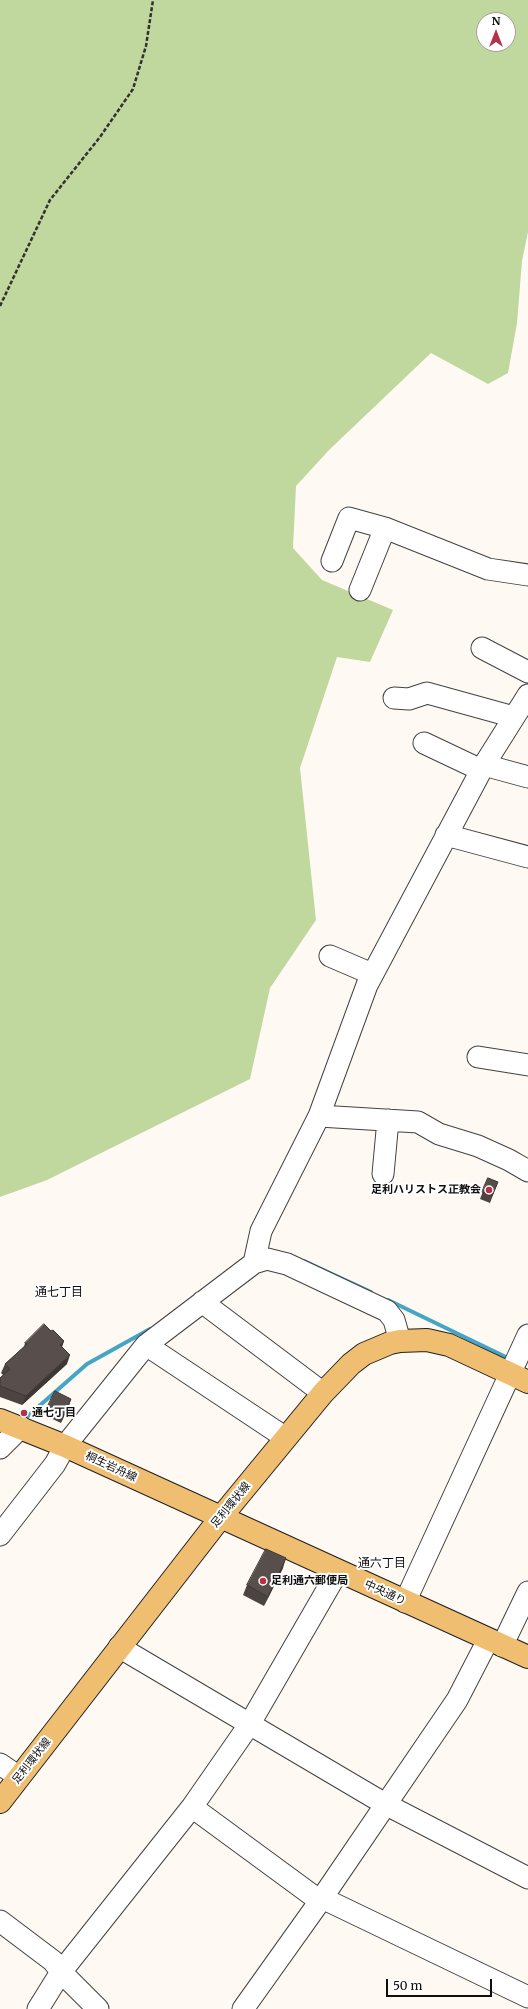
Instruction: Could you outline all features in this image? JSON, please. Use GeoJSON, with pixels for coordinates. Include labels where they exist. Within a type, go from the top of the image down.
{"type":"FeatureCollection","features":[{"type":"Feature","properties":{"kind":"main road","name":"足利環状線"},"geometry":{"type":"LineString","coordinates":[[0,1802],[221,1517],[323,1393],[341,1373],[364,1354],[378,1347],[400,1341],[427,1340],[444,1343],[519,1377]]}},
{"type":"Feature","properties":{"kind":"main road","name":"桐生岩舟線"},"geometry":{"type":"LineString","coordinates":[[0,1420],[66,1446],[221,1517]]}},
{"type":"Feature","properties":{"kind":"main road","name":"中央通り"},"geometry":{"type":"LineString","coordinates":[[221,1517],[528,1657]]}},
{"type":"Feature","properties":{"kind":"street"},"geometry":{"type":"LineString","coordinates":[[332,561],[349,518],[385,528],[488,569],[528,575]]}},
{"type":"Feature","properties":{"kind":"street"},"geometry":{"type":"LineString","coordinates":[[360,590],[385,528]]}},
{"type":"Feature","properties":{"kind":"street"},"geometry":{"type":"LineString","coordinates":[[482,648],[528,672]]}},
{"type":"Feature","properties":{"kind":"street"},"geometry":{"type":"LineString","coordinates":[[394,698],[409,699],[427,693],[514,716]]}},
{"type":"Feature","properties":{"kind":"street"},"geometry":{"type":"LineString","coordinates":[[254,1263],[261,1231],[319,1116],[372,974],[482,768],[528,695]]}},
{"type":"Feature","properties":{"kind":"street"},"geometry":{"type":"LineString","coordinates":[[424,743],[482,768],[528,777]]}},
{"type":"Feature","properties":{"kind":"street"},"geometry":{"type":"LineString","coordinates":[[446,835],[528,857]]}},
{"type":"Feature","properties":{"kind":"street"},"geometry":{"type":"LineString","coordinates":[[330,956],[372,974]]}},
{"type":"Feature","properties":{"kind":"street"},"geometry":{"type":"LineString","coordinates":[[478,1057],[528,1065]]}},
{"type":"Feature","properties":{"kind":"street"},"geometry":{"type":"LineString","coordinates":[[319,1116],[418,1122],[439,1134],[478,1146],[528,1171]]}},
{"type":"Feature","properties":{"kind":"street"},"geometry":{"type":"LineString","coordinates":[[383,1174],[388,1120]]}},
{"type":"Feature","properties":{"kind":"street"},"geometry":{"type":"LineString","coordinates":[[0,1535],[55,1464],[66,1446],[146,1345],[254,1263],[267,1259],[287,1264],[387,1311],[394,1320],[400,1341]]}},
{"type":"Feature","properties":{"kind":"street"},"geometry":{"type":"LineString","coordinates":[[202,1302],[323,1393]]}},
{"type":"Feature","properties":{"kind":"street"},"geometry":{"type":"LineString","coordinates":[[405,1602],[519,1377],[528,1335]]}},
{"type":"Feature","properties":{"kind":"street"},"geometry":{"type":"LineString","coordinates":[[146,1345],[286,1438]]}},
{"type":"Feature","properties":{"kind":"street"},"geometry":{"type":"LineString","coordinates":[[0,1448],[21,1427]]}},
{"type":"Feature","properties":{"kind":"street"},"geometry":{"type":"LineString","coordinates":[[38,2009],[61,1972],[192,1807],[249,1725],[338,1571]]}},
{"type":"Feature","properties":{"kind":"street"},"geometry":{"type":"LineString","coordinates":[[243,2009],[321,1900],[457,1700],[528,1592]]}},
{"type":"Feature","properties":{"kind":"street"},"geometry":{"type":"LineString","coordinates":[[119,1648],[385,1804],[528,1878]]}},
{"type":"Feature","properties":{"kind":"street"},"geometry":{"type":"LineString","coordinates":[[0,1764],[19,1777]]}},
{"type":"Feature","properties":{"kind":"street"},"geometry":{"type":"LineString","coordinates":[[192,1807],[321,1900],[528,1997]]}},
{"type":"Feature","properties":{"kind":"street"},"geometry":{"type":"LineString","coordinates":[[0,1922],[53,1960],[61,1972],[98,2009]]}},
{"type":"Feature","properties":{"kind":"street"},"geometry":{"type":"LineString","coordinates":[[524,2009],[528,2003]]}},
{"type":"Feature","properties":{"kind":"path"},"geometry":{"type":"LineString","coordinates":[[0,306],[50,200],[104,131],[133,88],[146,46],[153,0]]}},
{"type":"Feature","properties":{"kind":"green space"},"geometry":{"type":"Polygon","coordinates":[[[0,0],[528,0],[528,232],[522,261],[517,323],[508,373],[488,384],[431,353],[329,450],[296,486],[293,548],[322,580],[393,610],[370,662],[337,657],[300,768],[316,920],[270,988],[250,1079],[47,1180],[0,1197],[0,0]]]}},
{"type":"Feature","properties":{"kind":"building"},"geometry":{"type":"Polygon","coordinates":[[[488,1178],[498,1182],[492,1196],[482,1192],[488,1178]]]}},
{"type":"Feature","properties":{"kind":"building"},"geometry":{"type":"Polygon","coordinates":[[[44,1324],[51,1331],[53,1330],[64,1341],[60,1345],[70,1355],[26,1396],[0,1386],[0,1378],[10,1369],[5,1364],[27,1344],[25,1343],[44,1324]]]}},
{"type":"Feature","properties":{"kind":"building"},"geometry":{"type":"Polygon","coordinates":[[[55,1391],[71,1399],[63,1416],[47,1408],[55,1391]]]}},
{"type":"Feature","properties":{"kind":"building","name":"足利通六郵便局"},"geometry":{"type":"Polygon","coordinates":[[[266,1549],[286,1558],[268,1597],[247,1585],[266,1549]]]}},
{"type":"Feature","properties":{"kind":"waterway"},"geometry":{"type":"LineString","coordinates":[[304,1261],[371,1292]]}},
{"type":"Feature","properties":{"kind":"waterway"},"geometry":{"type":"LineString","coordinates":[[388,1300],[510,1359]]}},
{"type":"Feature","properties":{"kind":"waterway"},"geometry":{"type":"LineString","coordinates":[[21,1422],[87,1364],[150,1329]]}},
{"type":"Feature","properties":{"kind":"place","name":"足利ハリストス正教会"},"geometry":{"type":"Point","coordinates":[489,1190]}},
{"type":"Feature","properties":{"kind":"place","name":"通七丁目"},"geometry":{"type":"Point","coordinates":[24,1413]}},
{"type":"Feature","properties":{"kind":"place","name":"足利通六郵便局"},"geometry":{"type":"Point","coordinates":[263,1581]}},
{"type":"Feature","properties":{"kind":"district","name":"通七丁目"},"geometry":{"type":"Point","coordinates":[59,1293]}},
{"type":"Feature","properties":{"kind":"district","name":"通六丁目"},"geometry":{"type":"Point","coordinates":[382,1564]}}]}
